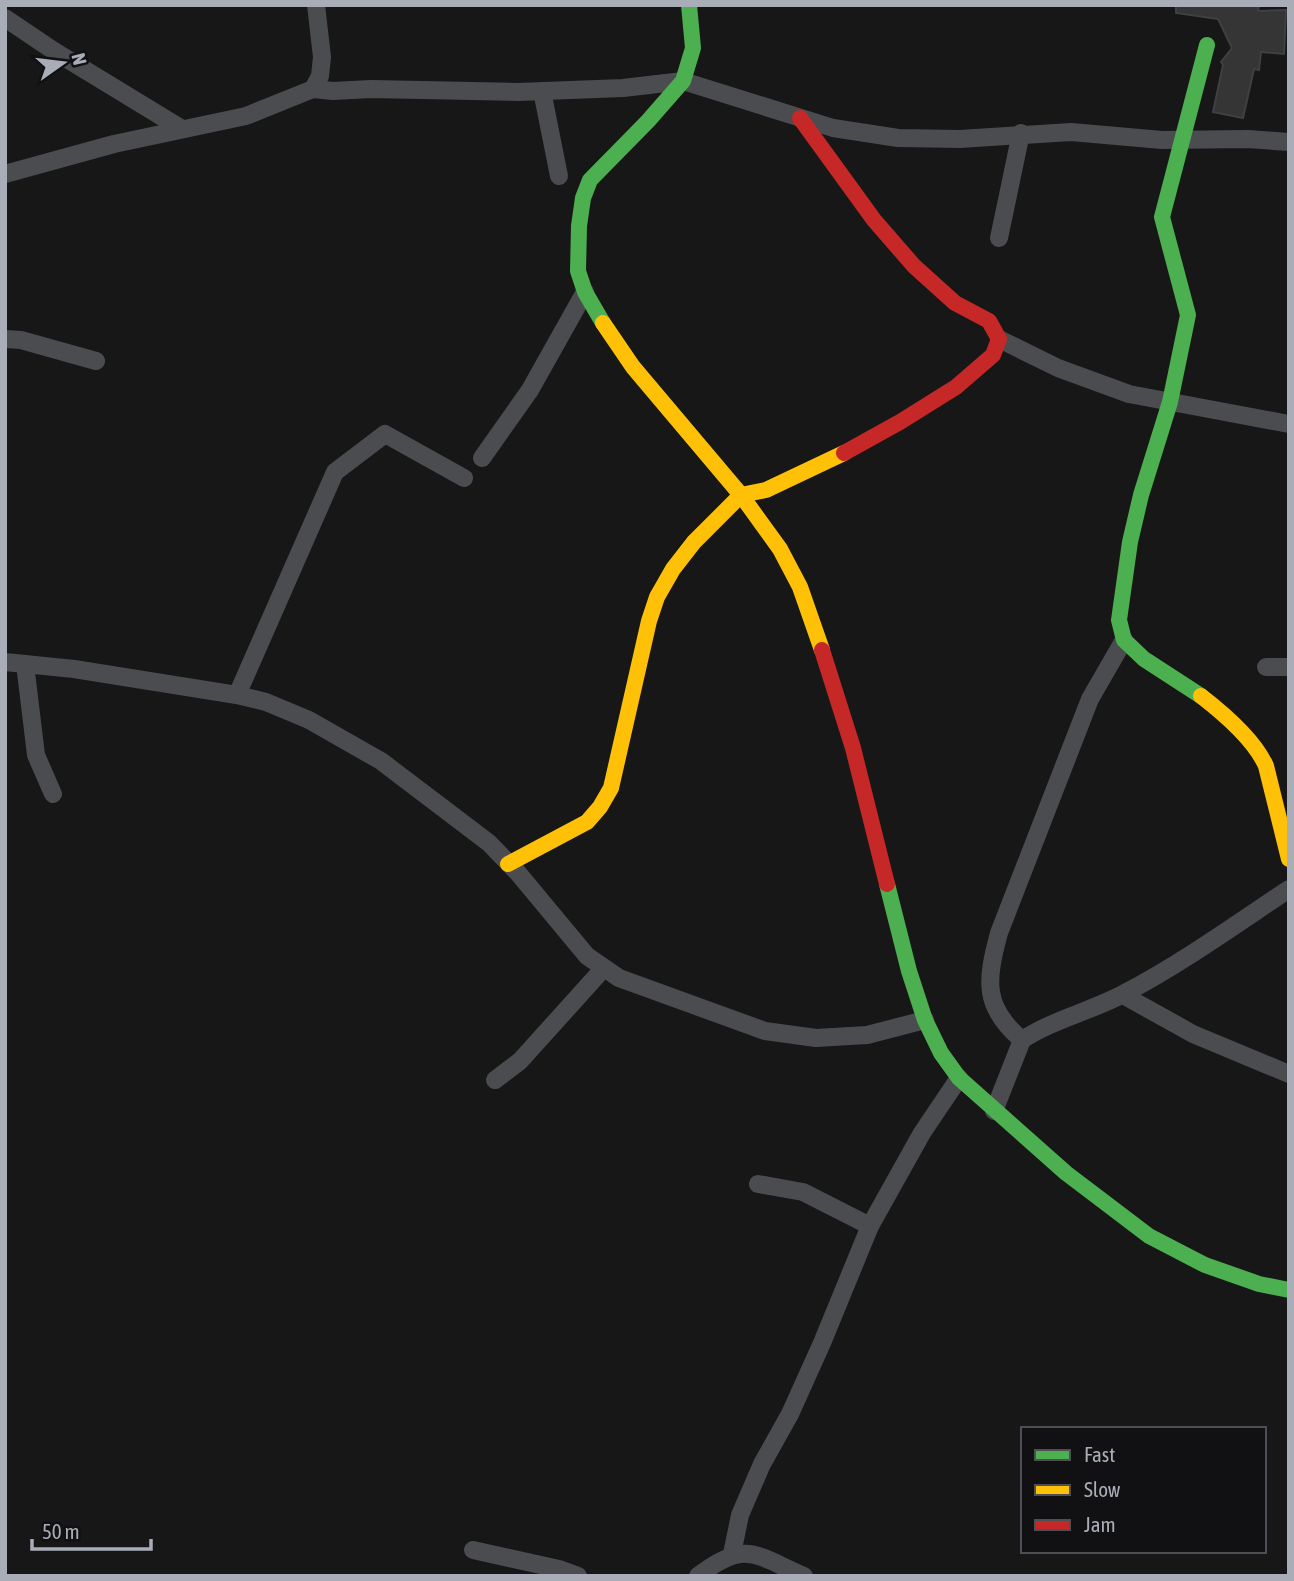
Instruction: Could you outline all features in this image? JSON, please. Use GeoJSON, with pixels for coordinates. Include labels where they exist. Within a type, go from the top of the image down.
{"type":"FeatureCollection","features":[{"type":"Feature","properties":{"kind":"street"},"geometry":{"type":"LineString","coordinates":[[313,89],[320,76],[322,57],[316,5]]}},
{"type":"Feature","properties":{"kind":"street"},"geometry":{"type":"LineString","coordinates":[[689,5],[693,48],[683,80],[648,121],[590,180],[583,198],[577,250],[578,271],[585,292],[633,367],[741,495],[780,550],[800,587],[853,748],[909,971],[925,1020],[941,1053],[958,1078],[1066,1173],[1149,1236],[1205,1265],[1289,1290]]}},
{"type":"Feature","properties":{"kind":"street"},"geometry":{"type":"LineString","coordinates":[[5,18],[182,129]]}},
{"type":"Feature","properties":{"kind":"street"},"geometry":{"type":"LineString","coordinates":[[1207,44],[1162,217],[1188,315],[1170,402],[1150,461],[1130,542],[1119,620],[1124,640],[1144,659],[1213,705],[1260,752],[1266,766],[1289,859]]}},
{"type":"Feature","properties":{"kind":"street"},"geometry":{"type":"LineString","coordinates":[[5,174],[114,144],[246,116],[313,89],[542,91],[622,88],[683,80],[833,128],[898,138],[960,139],[1021,133],[1071,132],[1289,142]]}},
{"type":"Feature","properties":{"kind":"street"},"geometry":{"type":"LineString","coordinates":[[542,91],[559,176]]}},
{"type":"Feature","properties":{"kind":"street"},"geometry":{"type":"LineString","coordinates":[[800,118],[874,220],[914,266],[955,303],[989,321],[999,339],[1058,368],[1129,394],[1289,424]]}},
{"type":"Feature","properties":{"kind":"street"},"geometry":{"type":"LineString","coordinates":[[999,238],[1021,133]]}},
{"type":"Feature","properties":{"kind":"street"},"geometry":{"type":"LineString","coordinates":[[482,458],[530,390],[585,292]]}},
{"type":"Feature","properties":{"kind":"street"},"geometry":{"type":"LineString","coordinates":[[508,864],[587,822],[611,788],[644,640],[657,597],[673,569],[694,542],[741,495],[766,490],[824,464],[900,422],[965,379],[993,355],[999,339]]}},
{"type":"Feature","properties":{"kind":"street"},"geometry":{"type":"LineString","coordinates":[[5,340],[21,340],[96,361]]}},
{"type":"Feature","properties":{"kind":"street"},"geometry":{"type":"LineString","coordinates":[[237,695],[335,472],[384,434],[464,478]]}},
{"type":"Feature","properties":{"kind":"street"},"geometry":{"type":"LineString","coordinates":[[1023,1041],[1006,1027],[991,1002],[991,964],[999,933],[1090,699],[1124,640]]}},
{"type":"Feature","properties":{"kind":"street"},"geometry":{"type":"LineString","coordinates":[[5,662],[74,669],[237,695],[266,702],[309,720],[381,761],[489,843],[587,956],[619,978],[765,1031],[816,1038],[867,1035],[925,1020]]}},
{"type":"Feature","properties":{"kind":"street"},"geometry":{"type":"LineString","coordinates":[[25,664],[36,755],[53,794]]}},
{"type":"Feature","properties":{"kind":"street"},"geometry":{"type":"LineString","coordinates":[[1266,667],[1289,667]]}},
{"type":"Feature","properties":{"kind":"street"},"geometry":{"type":"LineString","coordinates":[[994,1111],[1023,1041],[1055,1023],[1123,995],[1289,889]]}},
{"type":"Feature","properties":{"kind":"street"},"geometry":{"type":"LineString","coordinates":[[495,1080],[520,1061],[603,969]]}},
{"type":"Feature","properties":{"kind":"street"},"geometry":{"type":"LineString","coordinates":[[1123,995],[1193,1034],[1289,1074]]}},
{"type":"Feature","properties":{"kind":"street"},"geometry":{"type":"LineString","coordinates":[[733,1554],[740,1515],[762,1464],[790,1415],[870,1226],[922,1132],[958,1078]]}},
{"type":"Feature","properties":{"kind":"street"},"geometry":{"type":"LineString","coordinates":[[758,1184],[803,1192],[870,1226]]}},
{"type":"Feature","properties":{"kind":"street"},"geometry":{"type":"LineString","coordinates":[[473,1550],[559,1569],[578,1576]]}},
{"type":"Feature","properties":{"kind":"street"},"geometry":{"type":"LineString","coordinates":[[698,1576],[716,1562],[733,1554],[750,1553],[804,1576]]}},
{"type":"Feature","properties":{"kind":"building"},"geometry":{"type":"Polygon","coordinates":[[[1176,5],[1259,5],[1258,11],[1286,10],[1284,54],[1261,52],[1259,70],[1254,69],[1243,118],[1213,112],[1223,65],[1221,62],[1232,48],[1218,19],[1176,13],[1176,5]]]}},
{"type":"Feature","properties":{"kind":"traffic: fast"},"geometry":{"type":"LineString","coordinates":[[603,323],[585,292],[578,271],[583,198],[590,180],[683,81],[693,48],[689,5]]}},
{"type":"Feature","properties":{"kind":"traffic: fast"},"geometry":{"type":"LineString","coordinates":[[1201,696],[1144,659],[1124,640],[1119,620],[1130,542],[1141,495],[1170,402],[1188,315],[1162,217],[1207,45]]}},
{"type":"Feature","properties":{"kind":"traffic: fast"},"geometry":{"type":"LineString","coordinates":[[887,884],[909,971],[925,1020],[941,1053],[959,1078],[1066,1173],[1149,1236],[1205,1265],[1259,1284],[1289,1290]]}},
{"type":"Feature","properties":{"kind":"traffic: slow"},"geometry":{"type":"LineString","coordinates":[[603,323],[633,367],[741,495],[780,549],[800,587],[822,650]]}},
{"type":"Feature","properties":{"kind":"traffic: slow"},"geometry":{"type":"LineString","coordinates":[[508,864],[587,822],[611,788],[649,621],[657,597],[673,569],[694,542],[741,495],[766,490],[844,453]]}},
{"type":"Feature","properties":{"kind":"traffic: slow"},"geometry":{"type":"LineString","coordinates":[[1201,696],[1238,728],[1266,766],[1289,859]]}},
{"type":"Feature","properties":{"kind":"traffic: jam"},"geometry":{"type":"LineString","coordinates":[[800,118],[874,220],[914,266],[955,303],[989,321],[999,339],[993,355],[956,387],[844,453]]}},
{"type":"Feature","properties":{"kind":"traffic: jam"},"geometry":{"type":"LineString","coordinates":[[822,650],[853,748],[887,884]]}}]}
